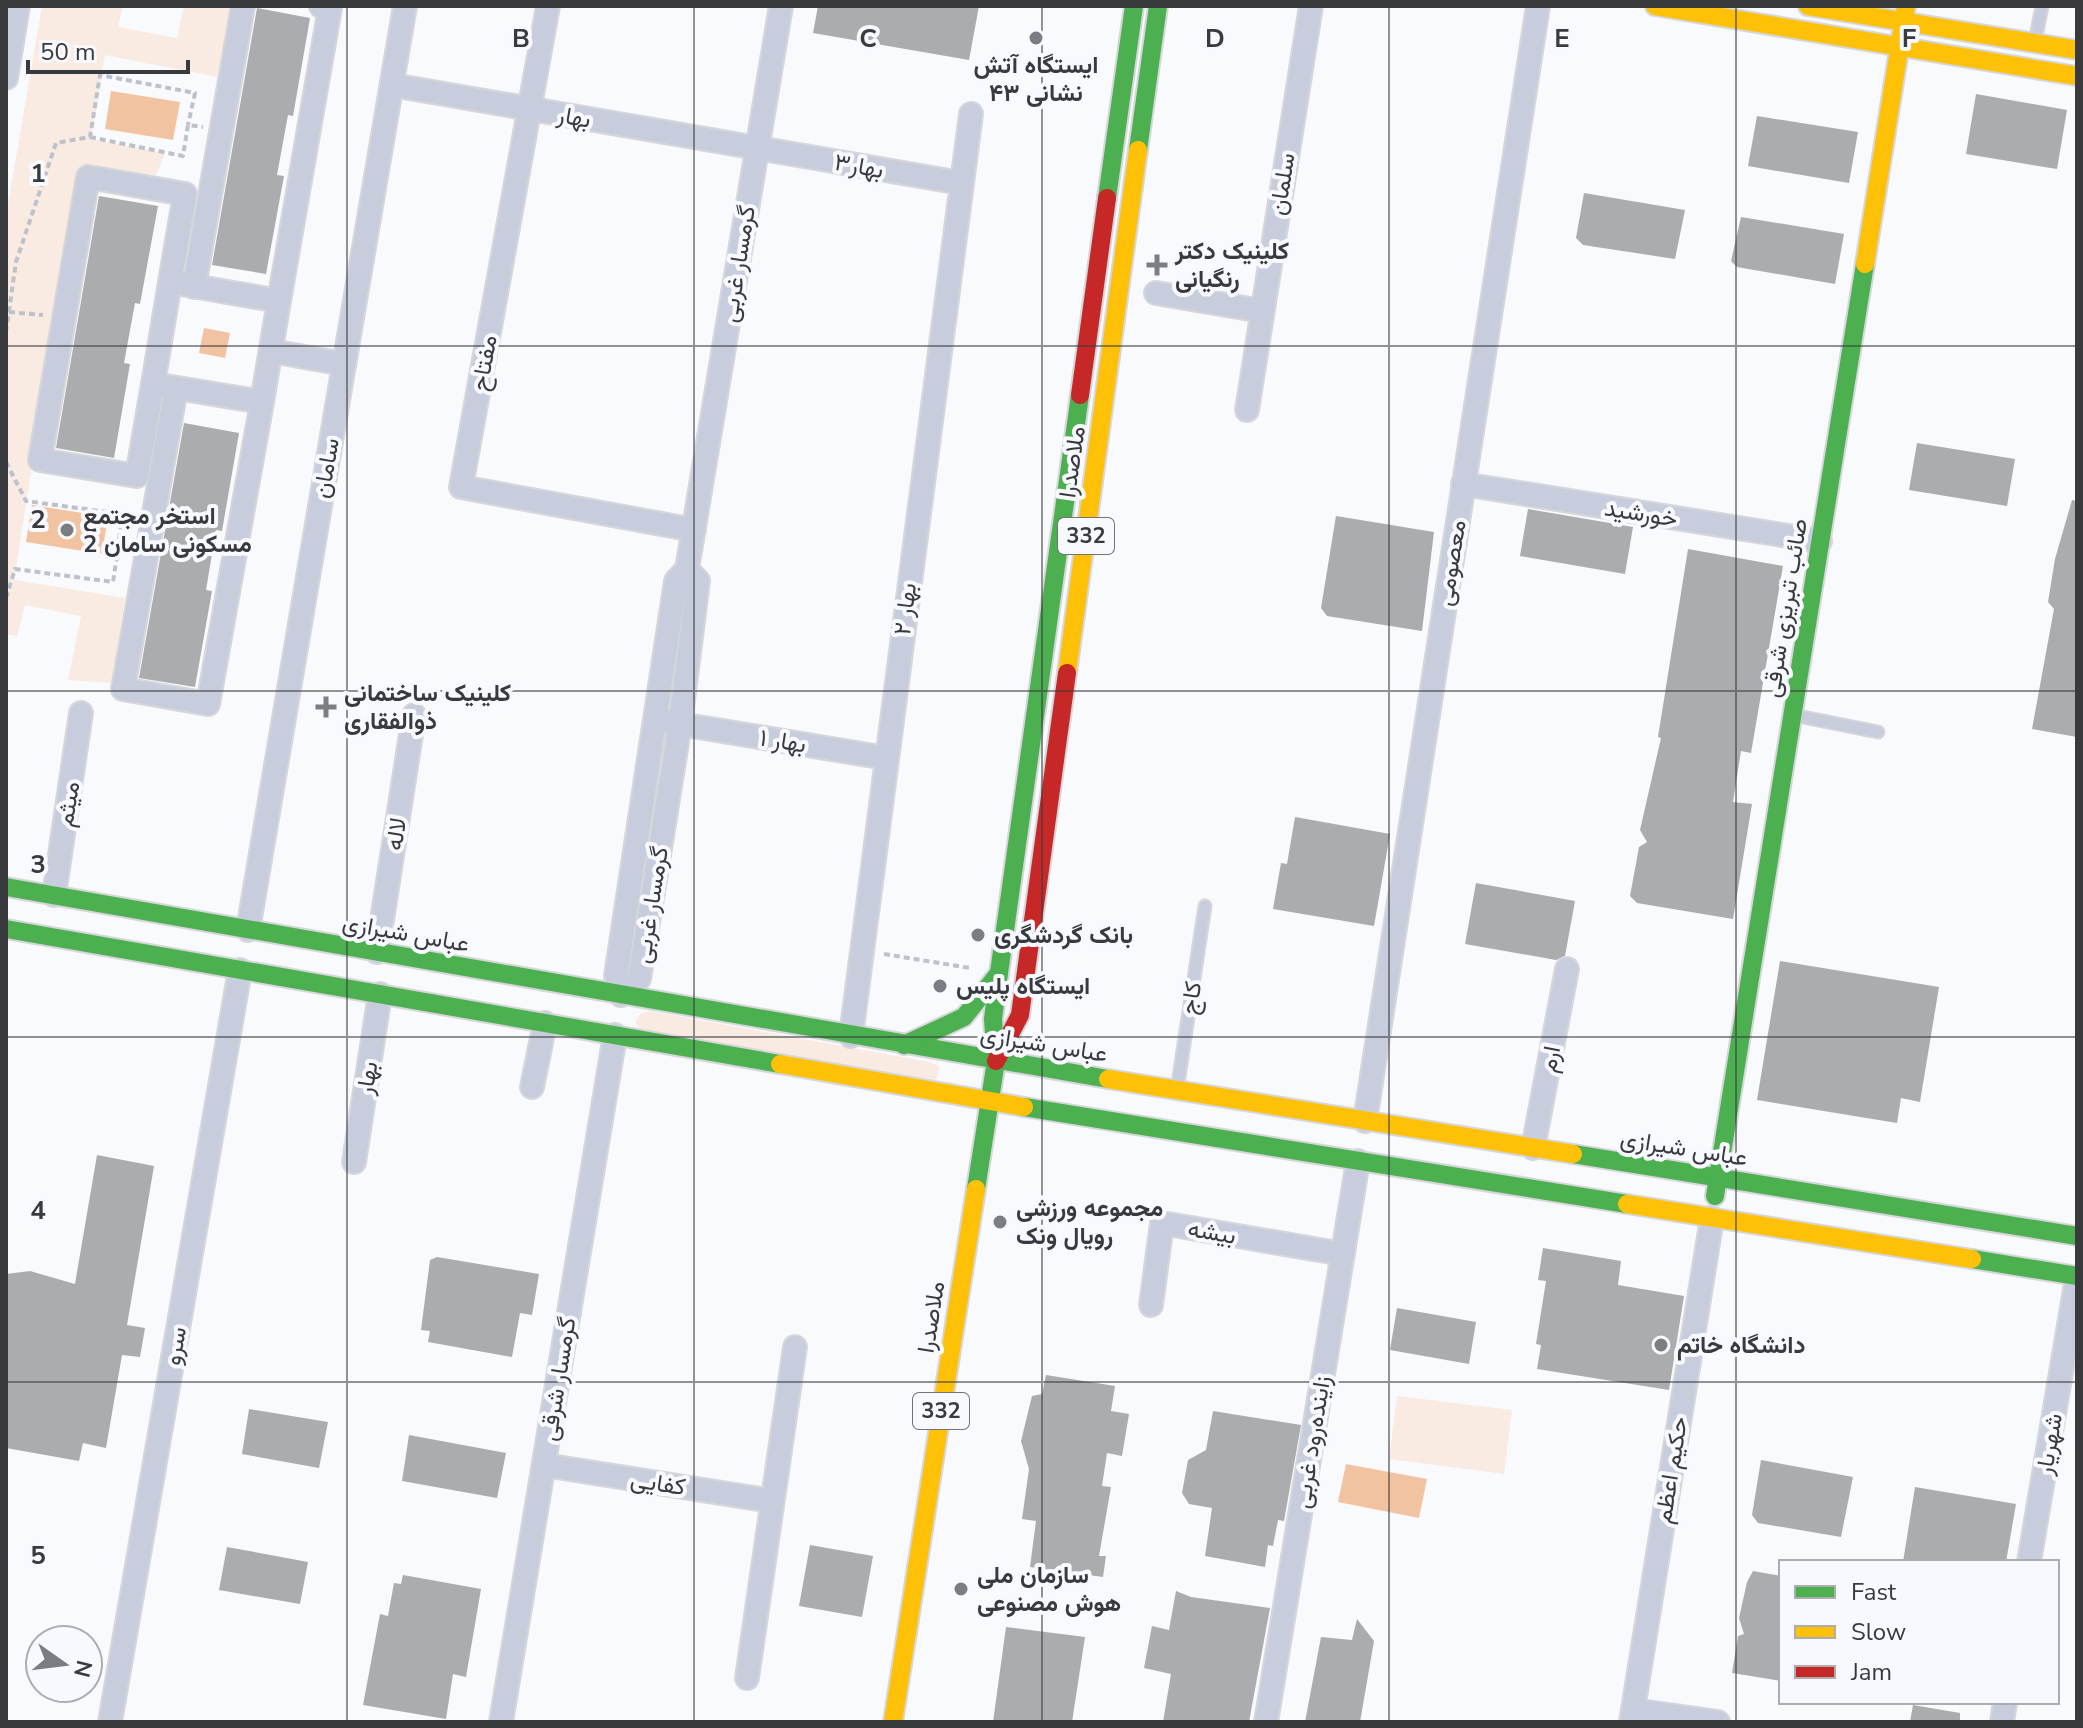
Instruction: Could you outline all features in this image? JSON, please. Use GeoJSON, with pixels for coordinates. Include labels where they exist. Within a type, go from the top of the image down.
{"type":"FeatureCollection","features":[{"type":"Feature","properties":{"kind":"main road","name":"ملاصدرا"},"geometry":{"type":"LineString","coordinates":[[893,1722],[996,1061],[993,1019],[999,973],[1134,6]]}},
{"type":"Feature","properties":{"kind":"main road","name":"ملاصدرا"},"geometry":{"type":"LineString","coordinates":[[996,1061],[1020,1015],[1158,6]]}},
{"type":"Feature","properties":{"kind":"main road"},"geometry":{"type":"LineString","coordinates":[[1655,6],[2077,76]]}},
{"type":"Feature","properties":{"kind":"main road"},"geometry":{"type":"LineString","coordinates":[[1808,6],[1904,14],[2077,50]]}},
{"type":"Feature","properties":{"kind":"main road","name":"صائب تبریزی شرقی"},"geometry":{"type":"LineString","coordinates":[[1712,1218],[1904,14]]}},
{"type":"Feature","properties":{"kind":"main road","name":"عباس شیرازی"},"geometry":{"type":"LineString","coordinates":[[6,887],[377,952],[618,1015],[989,1101],[2077,1277]]}},
{"type":"Feature","properties":{"kind":"main road","name":"عباس شیرازی"},"geometry":{"type":"LineString","coordinates":[[6,929],[545,1023],[618,1015],[851,1036],[2077,1236]]}},
{"type":"Feature","properties":{"kind":"main road"},"geometry":{"type":"LineString","coordinates":[[904,1045],[964,1017],[999,973]]}},
{"type":"Feature","properties":{"kind":"main road"},"geometry":{"type":"LineString","coordinates":[[942,1092],[955,1074],[945,1052]]}},
{"type":"Feature","properties":{"kind":"street"},"geometry":{"type":"LineString","coordinates":[[6,78],[18,6]]}},
{"type":"Feature","properties":{"kind":"street"},"geometry":{"type":"LineString","coordinates":[[194,287],[243,6]]}},
{"type":"Feature","properties":{"kind":"street"},"geometry":{"type":"LineString","coordinates":[[176,388],[123,689],[208,704],[330,8],[321,6]]}},
{"type":"Feature","properties":{"kind":"street","name":"سامان"},"geometry":{"type":"LineString","coordinates":[[248,930],[405,6]]}},
{"type":"Feature","properties":{"kind":"street","name":"مفتاح"},"geometry":{"type":"LineString","coordinates":[[548,6],[461,487],[694,530]]}},
{"type":"Feature","properties":{"kind":"street","name":"گرمسار غربی"},"geometry":{"type":"LineString","coordinates":[[618,1015],[616,976],[676,581],[687,569],[781,6]]}},
{"type":"Feature","properties":{"kind":"street","name":"سلمان"},"geometry":{"type":"LineString","coordinates":[[1247,410],[1311,6]]}},
{"type":"Feature","properties":{"kind":"street","name":"معصومی"},"geometry":{"type":"LineString","coordinates":[[1365,1121],[1538,6]]}},
{"type":"Feature","properties":{"kind":"street","name":"بهار"},"geometry":{"type":"LineString","coordinates":[[392,85],[757,148]]}},
{"type":"Feature","properties":{"kind":"street","name":"بهار ۲"},"geometry":{"type":"LineString","coordinates":[[851,1036],[971,114]]}},
{"type":"Feature","properties":{"kind":"street","name":"بهار۳"},"geometry":{"type":"LineString","coordinates":[[757,148],[961,183]]}},
{"type":"Feature","properties":{"kind":"street"},"geometry":{"type":"LineString","coordinates":[[88,177],[185,194],[170,282],[137,476],[40,460],[88,177]]}},
{"type":"Feature","properties":{"kind":"street"},"geometry":{"type":"LineString","coordinates":[[170,282],[279,301]]}},
{"type":"Feature","properties":{"kind":"street"},"geometry":{"type":"LineString","coordinates":[[1156,293],[1262,311]]}},
{"type":"Feature","properties":{"kind":"street"},"geometry":{"type":"LineString","coordinates":[[271,351],[344,364]]}},
{"type":"Feature","properties":{"kind":"street"},"geometry":{"type":"LineString","coordinates":[[153,384],[262,402]]}},
{"type":"Feature","properties":{"kind":"street","name":"خورشید"},"geometry":{"type":"LineString","coordinates":[[1463,484],[1820,541]]}},
{"type":"Feature","properties":{"kind":"street","name":"گرمسار غربی"},"geometry":{"type":"LineString","coordinates":[[618,1015],[639,979],[680,724],[698,581],[687,569]]}},
{"type":"Feature","properties":{"kind":"street","name":"میثم"},"geometry":{"type":"LineString","coordinates":[[54,895],[81,713]]}},
{"type":"Feature","properties":{"kind":"street","name":"لاله"},"geometry":{"type":"LineString","coordinates":[[377,952],[414,715]]}},
{"type":"Feature","properties":{"kind":"street","name":"بهار ۱"},"geometry":{"type":"LineString","coordinates":[[655,720],[886,758]]}},
{"type":"Feature","properties":{"kind":"street","name":"ارم"},"geometry":{"type":"LineString","coordinates":[[1533,1148],[1567,969]]}},
{"type":"Feature","properties":{"kind":"street","name":"سرو"},"geometry":{"type":"LineString","coordinates":[[110,1722],[240,970]]}},
{"type":"Feature","properties":{"kind":"street","name":"بهار"},"geometry":{"type":"LineString","coordinates":[[354,1162],[380,994]]}},
{"type":"Feature","properties":{"kind":"street","name":"گرمسار شرقی"},"geometry":{"type":"LineString","coordinates":[[501,1722],[618,1015]]}},
{"type":"Feature","properties":{"kind":"street"},"geometry":{"type":"LineString","coordinates":[[532,1087],[545,1023]]}},
{"type":"Feature","properties":{"kind":"street","name":"زاینده‌رود غربی"},"geometry":{"type":"LineString","coordinates":[[1266,1722],[1358,1161]]}},
{"type":"Feature","properties":{"kind":"street","name":"حکیم اعظم"},"geometry":{"type":"LineString","coordinates":[[1632,1716],[1712,1218]]}},
{"type":"Feature","properties":{"kind":"street","name":"بیشه"},"geometry":{"type":"LineString","coordinates":[[1151,1305],[1162,1223],[1343,1254]]}},
{"type":"Feature","properties":{"kind":"street","name":"شهریار"},"geometry":{"type":"LineString","coordinates":[[2029,1560],[2077,1277]]}},
{"type":"Feature","properties":{"kind":"street"},"geometry":{"type":"LineString","coordinates":[[747,1678],[795,1347]]}},
{"type":"Feature","properties":{"kind":"street","name":"کفایی"},"geometry":{"type":"LineString","coordinates":[[544,1465],[772,1501]]}},
{"type":"Feature","properties":{"kind":"street"},"geometry":{"type":"LineString","coordinates":[[1632,1716],[1718,1722]]}},
{"type":"Feature","properties":{"kind":"lane"},"geometry":{"type":"LineString","coordinates":[[2034,43],[2042,6]]}},
{"type":"Feature","properties":{"kind":"lane"},"geometry":{"type":"LineString","coordinates":[[1792,715],[1878,732]]}},
{"type":"Feature","properties":{"kind":"lane","name":"کاج"},"geometry":{"type":"LineString","coordinates":[[1177,1090],[1205,906]]}},
{"type":"Feature","properties":{"kind":"path"},"geometry":{"type":"LineString","coordinates":[[90,137],[183,156],[188,125],[221,129]]}},
{"type":"Feature","properties":{"kind":"path"},"geometry":{"type":"LineString","coordinates":[[9,312],[64,317]]}},
{"type":"Feature","properties":{"kind":"path"},"geometry":{"type":"LineString","coordinates":[[6,462],[26,501],[122,514],[113,582],[15,569],[6,598]]}},
{"type":"Feature","properties":{"kind":"path"},"geometry":{"type":"LineString","coordinates":[[118,549],[147,553]]}},
{"type":"Feature","properties":{"kind":"path"},"geometry":{"type":"LineString","coordinates":[[862,950],[999,973]]}},
{"type":"Feature","properties":{"kind":"shaded area"},"geometry":{"type":"Polygon","coordinates":[[[42,6],[123,6],[118,27],[177,38],[184,6],[232,6],[217,77],[105,55],[91,139],[165,153],[156,175],[79,168],[14,580],[125,598],[111,683],[68,680],[81,616],[25,605],[17,636],[6,634],[6,216],[42,6]]]}},
{"type":"Feature","properties":{"kind":"shaded area"},"geometry":{"type":"Polygon","coordinates":[[[111,91],[180,102],[173,140],[105,129],[111,91]]]}},
{"type":"Feature","properties":{"kind":"shaded area"},"geometry":{"type":"Polygon","coordinates":[[[204,328],[230,333],[225,358],[199,353],[204,328]]]}},
{"type":"Feature","properties":{"kind":"shaded area","name":"استخر مجتمع مسکونی سامان 2"},"geometry":{"type":"Polygon","coordinates":[[[32,505],[108,517],[102,554],[26,542],[32,505]]]}},
{"type":"Feature","properties":{"kind":"shaded area"},"geometry":{"type":"Polygon","coordinates":[[[649,1011],[930,1062],[940,1067],[936,1081],[641,1031],[635,1022],[640,1014],[649,1011]]]}},
{"type":"Feature","properties":{"kind":"shaded area"},"geometry":{"type":"Polygon","coordinates":[[[1397,1396],[1512,1410],[1504,1474],[1389,1459],[1397,1396]]]}},
{"type":"Feature","properties":{"kind":"shaded area"},"geometry":{"type":"Polygon","coordinates":[[[1346,1464],[1427,1479],[1419,1518],[1338,1502],[1346,1464]]]}},
{"type":"Feature","properties":{"kind":"building"},"geometry":{"type":"Polygon","coordinates":[[[818,6],[979,6],[969,60],[813,33],[818,6]]]}},
{"type":"Feature","properties":{"kind":"building"},"geometry":{"type":"Polygon","coordinates":[[[257,8],[310,18],[293,116],[288,115],[277,175],[284,176],[266,274],[212,265],[257,8]]]}},
{"type":"Feature","properties":{"kind":"building"},"geometry":{"type":"Polygon","coordinates":[[[1976,94],[2067,110],[2057,169],[1966,154],[1976,94]]]}},
{"type":"Feature","properties":{"kind":"building"},"geometry":{"type":"Polygon","coordinates":[[[1757,116],[1858,132],[1849,183],[1748,166],[1757,116]]]}},
{"type":"Feature","properties":{"kind":"building"},"geometry":{"type":"Polygon","coordinates":[[[1584,193],[1685,210],[1675,259],[1583,245],[1576,238],[1584,193]]]}},
{"type":"Feature","properties":{"kind":"building"},"geometry":{"type":"Polygon","coordinates":[[[99,196],[158,206],[140,304],[135,303],[124,363],[130,364],[114,458],[56,448],[99,196]]]}},
{"type":"Feature","properties":{"kind":"building"},"geometry":{"type":"Polygon","coordinates":[[[1741,217],[1844,234],[1835,284],[1737,267],[1731,261],[1741,217]]]}},
{"type":"Feature","properties":{"kind":"building"},"geometry":{"type":"Polygon","coordinates":[[[184,423],[239,433],[222,531],[216,530],[206,590],[212,591],[195,687],[139,678],[184,423]]]}},
{"type":"Feature","properties":{"kind":"building"},"geometry":{"type":"Polygon","coordinates":[[[1917,443],[2015,459],[2007,506],[1909,490],[1917,443]]]}},
{"type":"Feature","properties":{"kind":"building"},"geometry":{"type":"Polygon","coordinates":[[[2072,500],[2077,501],[2077,737],[2032,729],[2054,609],[2048,602],[2055,559],[2072,500]]]}},
{"type":"Feature","properties":{"kind":"building"},"geometry":{"type":"Polygon","coordinates":[[[1528,509],[1633,527],[1625,574],[1520,556],[1528,509]]]}},
{"type":"Feature","properties":{"kind":"building"},"geometry":{"type":"Polygon","coordinates":[[[1336,516],[1434,532],[1422,631],[1327,616],[1321,608],[1336,516]]]}},
{"type":"Feature","properties":{"kind":"building"},"geometry":{"type":"Polygon","coordinates":[[[1688,549],[1783,566],[1751,753],[1741,751],[1733,802],[1752,804],[1733,919],[1637,903],[1630,896],[1639,847],[1647,842],[1640,830],[1661,738],[1658,737],[1688,549]]]}},
{"type":"Feature","properties":{"kind":"building"},"geometry":{"type":"Polygon","coordinates":[[[1295,817],[1390,834],[1374,926],[1273,909],[1281,863],[1287,864],[1295,817]]]}},
{"type":"Feature","properties":{"kind":"building"},"geometry":{"type":"Polygon","coordinates":[[[1476,883],[1575,901],[1565,956],[1556,960],[1465,944],[1476,883]]]}},
{"type":"Feature","properties":{"kind":"building"},"geometry":{"type":"Polygon","coordinates":[[[1780,961],[1939,987],[1920,1102],[1901,1098],[1897,1123],[1757,1100],[1780,961]]]}},
{"type":"Feature","properties":{"kind":"building"},"geometry":{"type":"Polygon","coordinates":[[[97,1155],[154,1166],[127,1325],[145,1328],[140,1357],[122,1355],[106,1448],[83,1443],[79,1461],[6,1448],[6,1274],[30,1271],[75,1284],[97,1155]]]}},
{"type":"Feature","properties":{"kind":"building"},"geometry":{"type":"Polygon","coordinates":[[[1543,1248],[1621,1261],[1618,1285],[1684,1296],[1669,1390],[1537,1369],[1541,1345],[1536,1344],[1546,1281],[1538,1280],[1543,1248]]]}},
{"type":"Feature","properties":{"kind":"building"},"geometry":{"type":"Polygon","coordinates":[[[437,1257],[539,1274],[532,1315],[520,1313],[512,1357],[428,1342],[430,1331],[421,1330],[430,1260],[437,1257]]]}},
{"type":"Feature","properties":{"kind":"building"},"geometry":{"type":"Polygon","coordinates":[[[1397,1308],[1476,1322],[1469,1364],[1390,1350],[1397,1308]]]}},
{"type":"Feature","properties":{"kind":"building"},"geometry":{"type":"Polygon","coordinates":[[[1046,1375],[1115,1386],[1111,1411],[1129,1414],[1122,1456],[1107,1453],[1102,1486],[1111,1487],[1099,1556],[1106,1556],[1103,1577],[1030,1567],[1036,1521],[1022,1519],[1029,1469],[1021,1441],[1032,1396],[1042,1394],[1046,1375]]]}},
{"type":"Feature","properties":{"kind":"building"},"geometry":{"type":"Polygon","coordinates":[[[249,1409],[328,1422],[319,1468],[242,1454],[249,1409]]]}},
{"type":"Feature","properties":{"kind":"building"},"geometry":{"type":"Polygon","coordinates":[[[1213,1411],[1301,1425],[1284,1521],[1278,1520],[1273,1546],[1268,1545],[1265,1567],[1205,1556],[1212,1508],[1189,1504],[1182,1493],[1188,1460],[1206,1450],[1213,1411]]]}},
{"type":"Feature","properties":{"kind":"building"},"geometry":{"type":"Polygon","coordinates":[[[409,1435],[506,1453],[497,1498],[402,1481],[409,1435]]]}},
{"type":"Feature","properties":{"kind":"building"},"geometry":{"type":"Polygon","coordinates":[[[1761,1460],[1853,1477],[1841,1537],[1758,1523],[1752,1515],[1761,1460]]]}},
{"type":"Feature","properties":{"kind":"building"},"geometry":{"type":"Polygon","coordinates":[[[1915,1487],[2016,1504],[2006,1560],[1903,1560],[1915,1487]]]}},
{"type":"Feature","properties":{"kind":"building"},"geometry":{"type":"Polygon","coordinates":[[[810,1545],[873,1556],[862,1617],[799,1606],[810,1545]]]}},
{"type":"Feature","properties":{"kind":"building"},"geometry":{"type":"Polygon","coordinates":[[[227,1547],[308,1562],[300,1604],[219,1590],[227,1547]]]}},
{"type":"Feature","properties":{"kind":"building"},"geometry":{"type":"Polygon","coordinates":[[[1753,1571],[1779,1576],[1779,1681],[1732,1673],[1738,1636],[1744,1634],[1739,1618],[1747,1582],[1753,1571]]]}},
{"type":"Feature","properties":{"kind":"building"},"geometry":{"type":"Polygon","coordinates":[[[403,1575],[481,1589],[466,1677],[453,1674],[446,1719],[363,1705],[380,1614],[388,1616],[394,1583],[401,1584],[403,1575]]]}},
{"type":"Feature","properties":{"kind":"building"},"geometry":{"type":"Polygon","coordinates":[[[1176,1591],[1191,1597],[1270,1608],[1249,1722],[1163,1722],[1171,1674],[1144,1668],[1152,1626],[1169,1630],[1176,1591]]]}},
{"type":"Feature","properties":{"kind":"building"},"geometry":{"type":"Polygon","coordinates":[[[1357,1619],[1374,1641],[1360,1722],[1305,1722],[1321,1637],[1352,1640],[1357,1619]]]}},
{"type":"Feature","properties":{"kind":"building"},"geometry":{"type":"Polygon","coordinates":[[[1006,1627],[1085,1637],[1072,1722],[993,1722],[1006,1627]]]}},
{"type":"Feature","properties":{"kind":"building"},"geometry":{"type":"Polygon","coordinates":[[[1913,1705],[1960,1713],[1960,1722],[1910,1722],[1913,1705]]]}},
{"type":"Feature","properties":{"kind":"traffic: fast"},"geometry":{"type":"LineString","coordinates":[[1107,198],[1134,6]]}},
{"type":"Feature","properties":{"kind":"traffic: fast"},"geometry":{"type":"LineString","coordinates":[[1138,150],[1158,6]]}},
{"type":"Feature","properties":{"kind":"traffic: fast"},"geometry":{"type":"LineString","coordinates":[[1715,1196],[1865,264]]}},
{"type":"Feature","properties":{"kind":"traffic: fast"},"geometry":{"type":"LineString","coordinates":[[976,1189],[996,1061],[993,1019],[999,973],[1080,395]]}},
{"type":"Feature","properties":{"kind":"traffic: fast"},"geometry":{"type":"LineString","coordinates":[[6,887],[1108,1079]]}},
{"type":"Feature","properties":{"kind":"traffic: fast"},"geometry":{"type":"LineString","coordinates":[[6,929],[780,1064]]}},
{"type":"Feature","properties":{"kind":"traffic: fast"},"geometry":{"type":"LineString","coordinates":[[904,1045],[964,1017],[999,973]]}},
{"type":"Feature","properties":{"kind":"traffic: fast"},"geometry":{"type":"LineString","coordinates":[[1024,1107],[1627,1204]]}},
{"type":"Feature","properties":{"kind":"traffic: fast"},"geometry":{"type":"LineString","coordinates":[[1573,1154],[2077,1236]]}},
{"type":"Feature","properties":{"kind":"traffic: fast"},"geometry":{"type":"LineString","coordinates":[[1972,1259],[2077,1276]]}},
{"type":"Feature","properties":{"kind":"traffic: slow"},"geometry":{"type":"LineString","coordinates":[[1655,6],[2077,76]]}},
{"type":"Feature","properties":{"kind":"traffic: slow"},"geometry":{"type":"LineString","coordinates":[[1808,6],[2077,50]]}},
{"type":"Feature","properties":{"kind":"traffic: slow"},"geometry":{"type":"LineString","coordinates":[[1865,264],[1906,6]]}},
{"type":"Feature","properties":{"kind":"traffic: slow"},"geometry":{"type":"LineString","coordinates":[[1067,673],[1138,150]]}},
{"type":"Feature","properties":{"kind":"traffic: slow"},"geometry":{"type":"LineString","coordinates":[[780,1064],[1024,1107]]}},
{"type":"Feature","properties":{"kind":"traffic: slow"},"geometry":{"type":"LineString","coordinates":[[1108,1079],[1573,1154]]}},
{"type":"Feature","properties":{"kind":"traffic: slow"},"geometry":{"type":"LineString","coordinates":[[893,1722],[976,1189]]}},
{"type":"Feature","properties":{"kind":"traffic: slow"},"geometry":{"type":"LineString","coordinates":[[1627,1204],[1972,1259]]}},
{"type":"Feature","properties":{"kind":"traffic: jam"},"geometry":{"type":"LineString","coordinates":[[1080,395],[1107,198]]}},
{"type":"Feature","properties":{"kind":"traffic: jam"},"geometry":{"type":"LineString","coordinates":[[996,1061],[1020,1015],[1067,673]]}},
{"type":"Feature","properties":{"kind":"place","name":"ایستگاه آتش نشانی ۴۳"},"geometry":{"type":"Point","coordinates":[1036,38]}},
{"type":"Feature","properties":{"kind":"place","name":"کلینیک دکتر رنگیانی"},"geometry":{"type":"Point","coordinates":[1157,265]}},
{"type":"Feature","properties":{"kind":"place","name":"استخر مجتمع مسکونی سامان 2"},"geometry":{"type":"Point","coordinates":[67,530]}},
{"type":"Feature","properties":{"kind":"place","name":"کلینیک ساختمانی ذوالفقاری"},"geometry":{"type":"Point","coordinates":[326,707]}},
{"type":"Feature","properties":{"kind":"place","name":"بانک گردشگری"},"geometry":{"type":"Point","coordinates":[978,935]}},
{"type":"Feature","properties":{"kind":"place","name":"ایستگاه پلیس"},"geometry":{"type":"Point","coordinates":[940,986]}},
{"type":"Feature","properties":{"kind":"place","name":"مجموعه ورزشی رویال ونک"},"geometry":{"type":"Point","coordinates":[1000,1222]}},
{"type":"Feature","properties":{"kind":"place","name":"دانشگاه خاتم"},"geometry":{"type":"Point","coordinates":[1661,1345]}},
{"type":"Feature","properties":{"kind":"place","name":"سازمان ملی هوش مصنوعی"},"geometry":{"type":"Point","coordinates":[961,1589]}}]}
